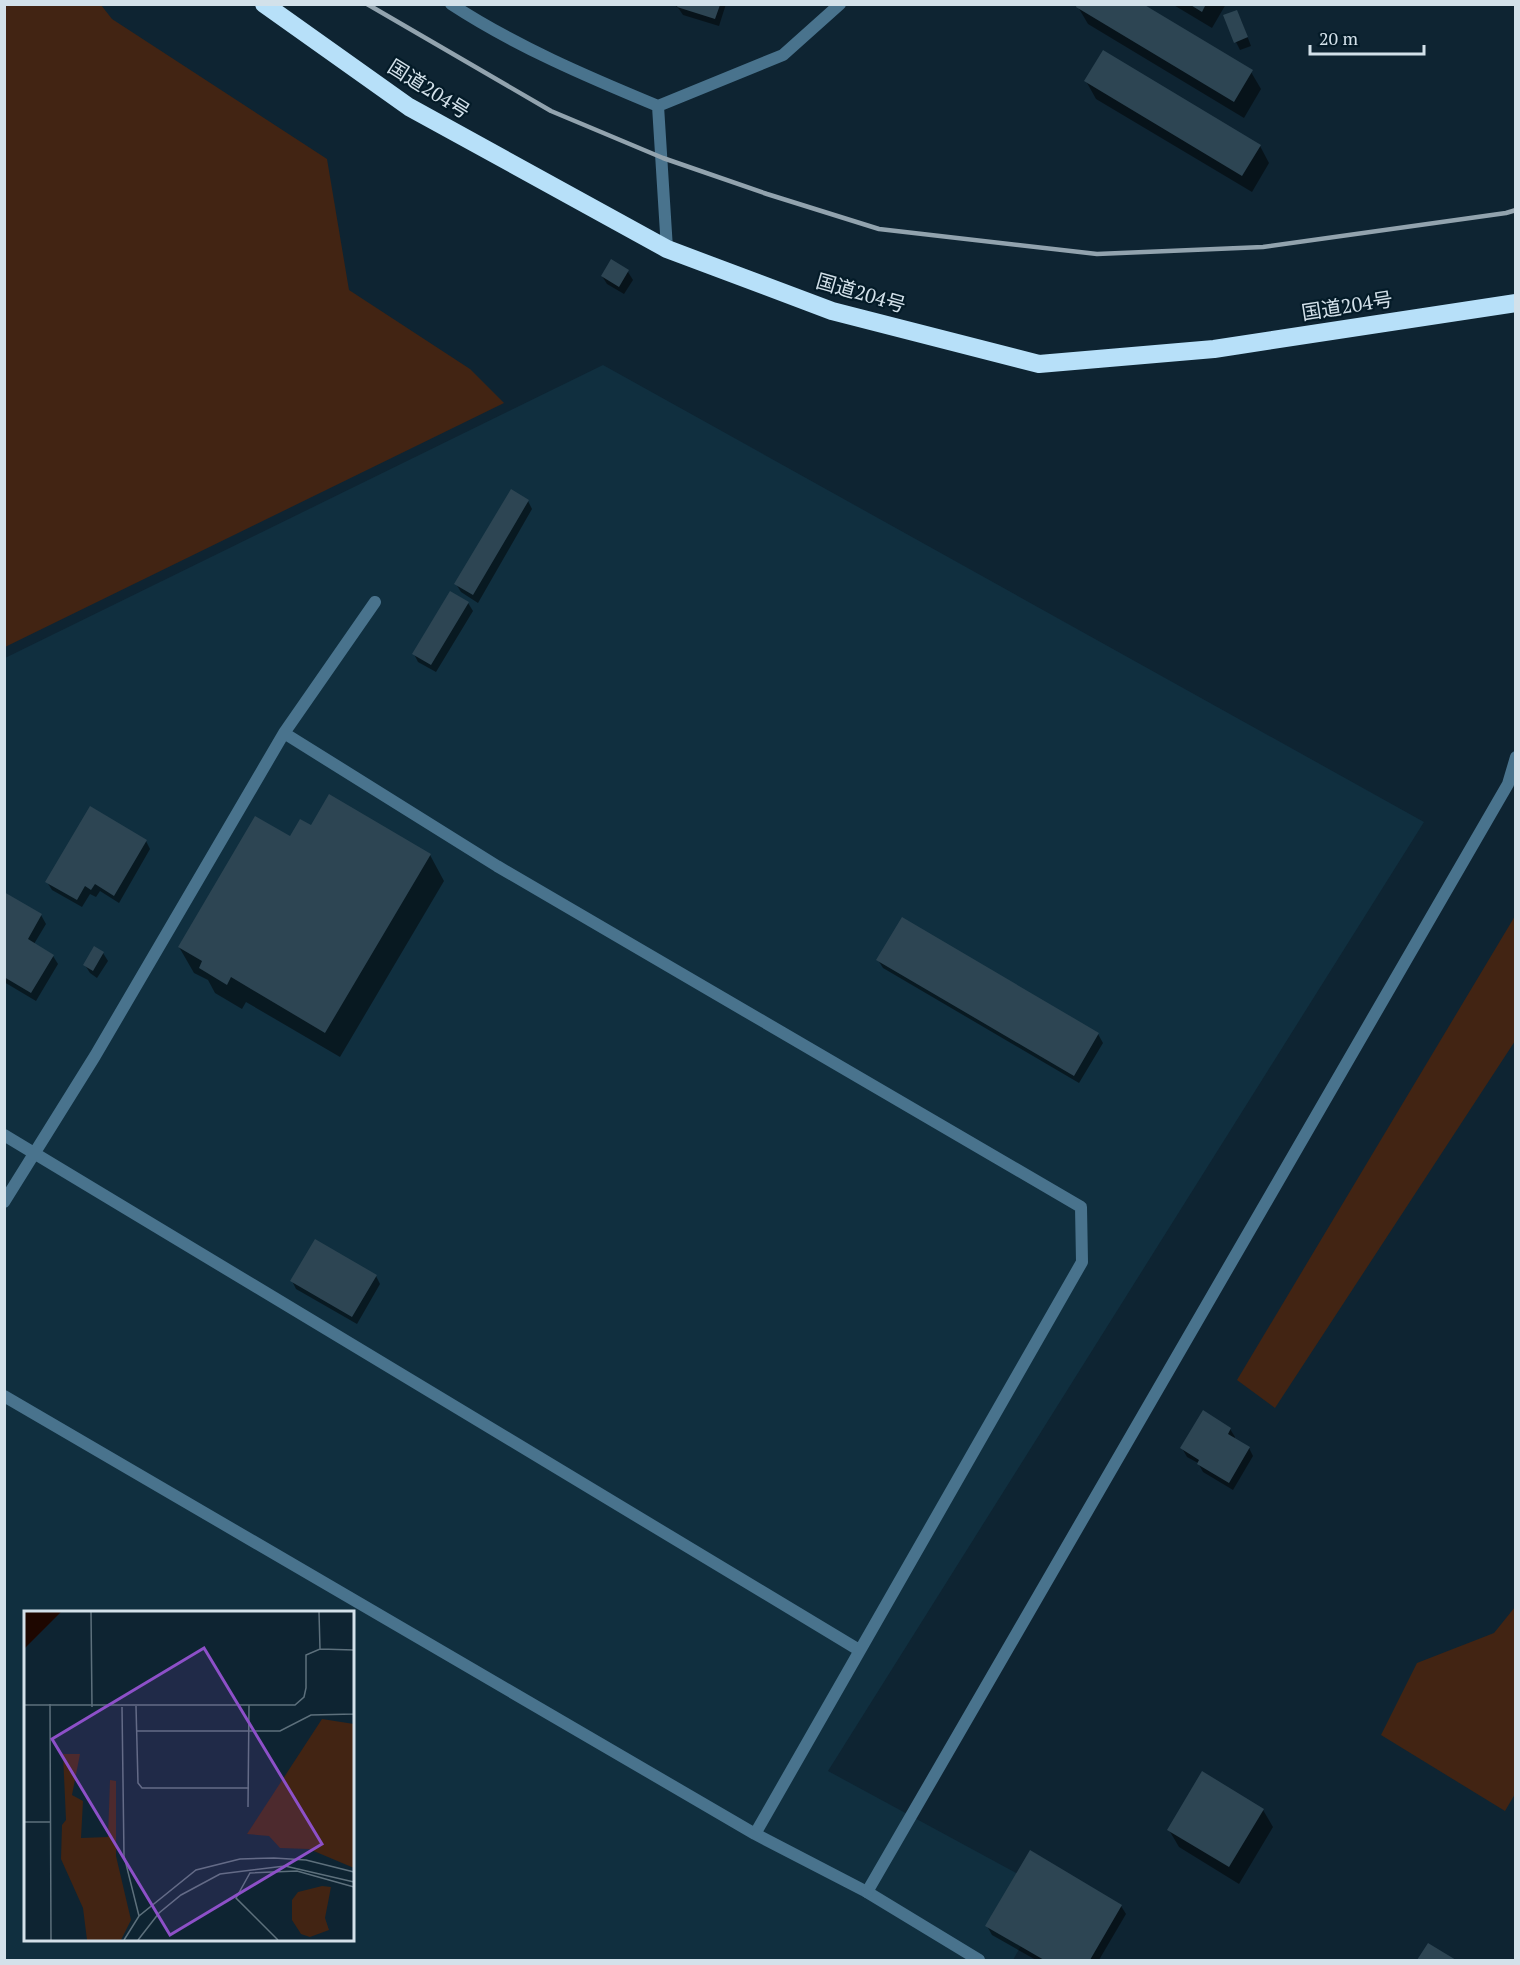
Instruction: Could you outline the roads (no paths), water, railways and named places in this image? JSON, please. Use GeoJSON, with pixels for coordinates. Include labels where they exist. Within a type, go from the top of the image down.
{"type":"FeatureCollection","features":[{"type":"Feature","properties":{"kind":"highway","name":"国道204号"},"geometry":{"type":"LineString","coordinates":[[264,4],[409,107],[667,249],[832,311],[1039,364],[1214,349],[1515,303]]}},
{"type":"Feature","properties":{"kind":"street"},"geometry":{"type":"LineString","coordinates":[[451,4],[478,22],[603,83],[658,106],[783,56],[840,4]]}},
{"type":"Feature","properties":{"kind":"street"},"geometry":{"type":"LineString","coordinates":[[658,106],[667,249]]}},
{"type":"Feature","properties":{"kind":"street"},"geometry":{"type":"LineString","coordinates":[[4,1202],[95,1056],[284,733],[375,602]]}},
{"type":"Feature","properties":{"kind":"street"},"geometry":{"type":"LineString","coordinates":[[284,733],[497,866],[1081,1207],[1082,1262],[755,1834]]}},
{"type":"Feature","properties":{"kind":"street"},"geometry":{"type":"LineString","coordinates":[[867,1892],[1508,784],[1515,758]]}},
{"type":"Feature","properties":{"kind":"street"},"geometry":{"type":"LineString","coordinates":[[4,1135],[859,1650]]}},
{"type":"Feature","properties":{"kind":"street"},"geometry":{"type":"LineString","coordinates":[[4,1396],[755,1834],[867,1892],[979,1960]]}},
{"type":"Feature","properties":{"kind":"railway"},"geometry":{"type":"LineString","coordinates":[[367,4],[551,111],[663,158],[879,229],[1097,254],[1263,247],[1516,210]]}}]}
